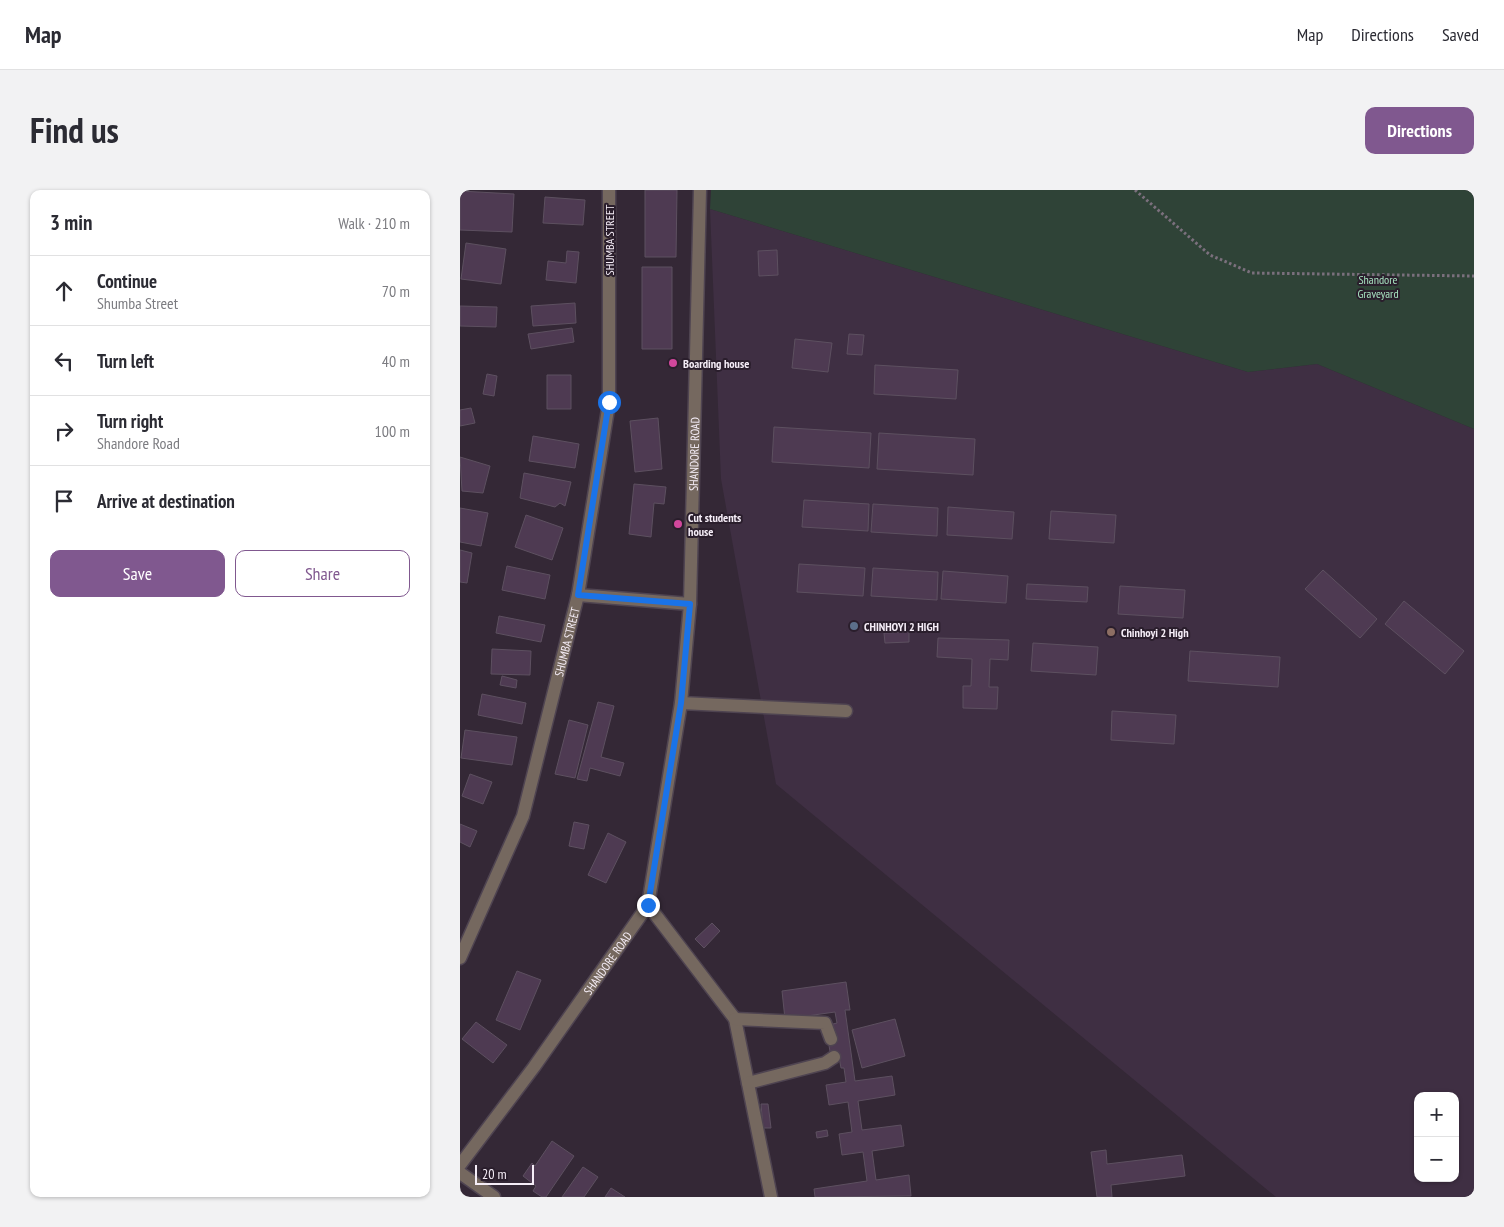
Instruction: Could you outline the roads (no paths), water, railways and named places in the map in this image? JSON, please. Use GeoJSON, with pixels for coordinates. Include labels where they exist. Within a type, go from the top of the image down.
{"type":"FeatureCollection","features":[{"type":"Feature","properties":{"kind":"street","name":"SHUMBA STREET"},"geometry":{"type":"LineString","coordinates":[[460,958],[523,816],[578,595],[609,402],[609,190]]}},
{"type":"Feature","properties":{"kind":"street","name":"SHANDORE ROAD"},"geometry":{"type":"LineString","coordinates":[[460,1165],[534,1067],[648,905],[681,703],[690,604],[700,190]]}},
{"type":"Feature","properties":{"kind":"street"},"geometry":{"type":"LineString","coordinates":[[578,595],[690,604]]}},
{"type":"Feature","properties":{"kind":"street"},"geometry":{"type":"LineString","coordinates":[[681,703],[846,711]]}},
{"type":"Feature","properties":{"kind":"street"},"geometry":{"type":"LineString","coordinates":[[648,905],[736,1019],[771,1197]]}},
{"type":"Feature","properties":{"kind":"street"},"geometry":{"type":"LineString","coordinates":[[736,1019],[825,1022],[831,1039]]}},
{"type":"Feature","properties":{"kind":"street"},"geometry":{"type":"LineString","coordinates":[[748,1083],[825,1063],[834,1058]]}},
{"type":"Feature","properties":{"kind":"street"},"geometry":{"type":"LineString","coordinates":[[460,1173],[494,1197]]}},
{"type":"Feature","properties":{"kind":"place","name":"Boarding house"},"geometry":{"type":"Point","coordinates":[673,363]}},
{"type":"Feature","properties":{"kind":"place","name":"Cut students house"},"geometry":{"type":"Point","coordinates":[678,524]}},
{"type":"Feature","properties":{"kind":"place","name":"CHINHOYI 2 HIGH"},"geometry":{"type":"Point","coordinates":[854,626]}},
{"type":"Feature","properties":{"kind":"place","name":"Chinhoyi 2 High"},"geometry":{"type":"Point","coordinates":[1111,632]}},
{"type":"Feature","properties":{"kind":"park label","name":"Shandore Graveyard"},"geometry":{"type":"Point","coordinates":[1378,286]}}]}
